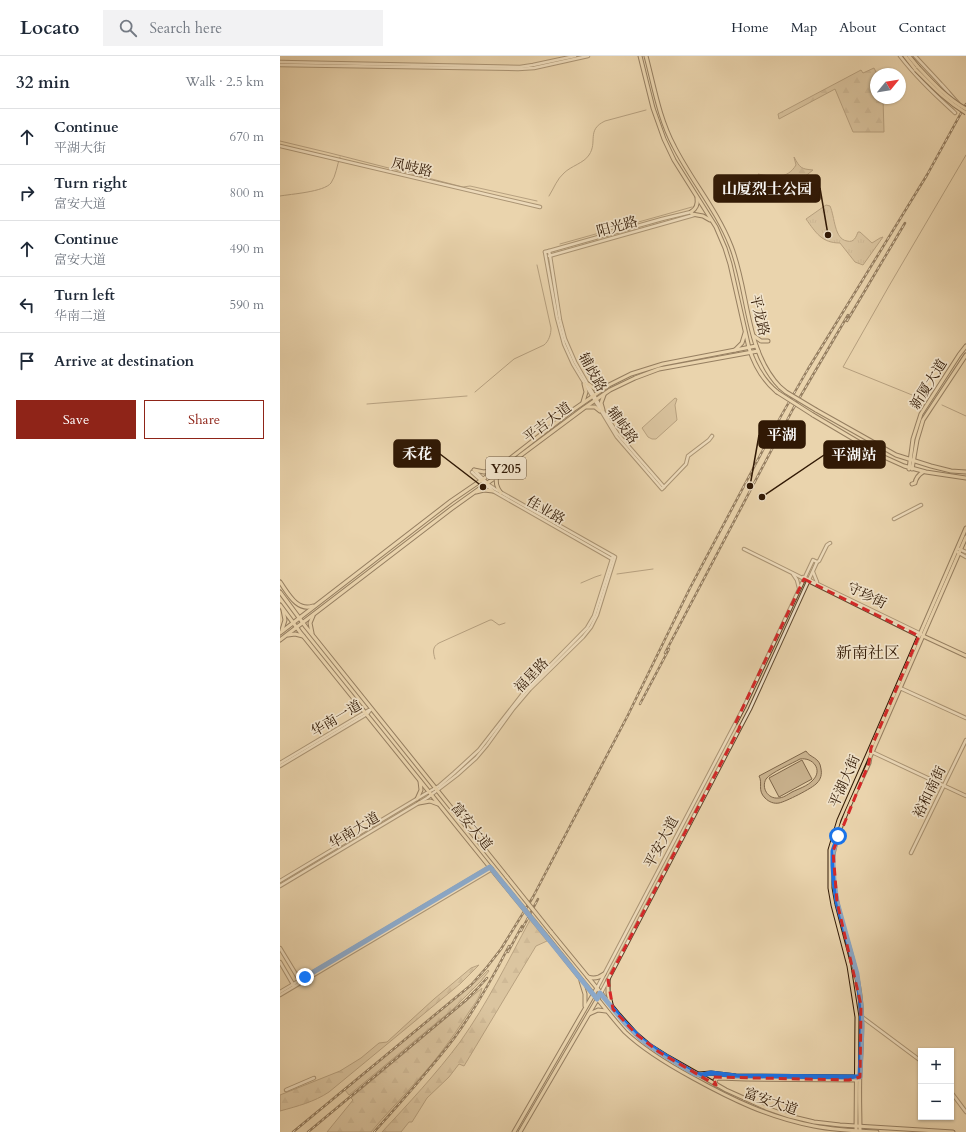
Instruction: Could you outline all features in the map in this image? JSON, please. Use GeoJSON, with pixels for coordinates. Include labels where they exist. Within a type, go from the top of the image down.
{"type":"FeatureCollection","features":[{"type":"Feature","properties":{"kind":"main road","name":"平龙路"},"geometry":{"type":"LineString","coordinates":[[646,56],[662,117],[673,144],[725,232],[732,248],[756,346],[769,373],[786,392],[896,455],[912,461],[951,471],[966,472]]}},
{"type":"Feature","properties":{"kind":"main road"},"geometry":{"type":"LineString","coordinates":[[905,56],[942,92],[966,109]]}},
{"type":"Feature","properties":{"kind":"main road"},"geometry":{"type":"LineString","coordinates":[[909,56],[939,94],[966,113]]}},
{"type":"Feature","properties":{"kind":"main road","name":"平龙路"},"geometry":{"type":"LineString","coordinates":[[640,57],[660,130],[674,160],[713,222],[728,255],[751,352],[763,376],[777,392],[884,457],[910,469],[966,478]]}},
{"type":"Feature","properties":{"kind":"main road"},"geometry":{"type":"LineString","coordinates":[[696,195],[696,206],[691,212],[692,214],[706,217],[713,222]]}},
{"type":"Feature","properties":{"kind":"main road"},"geometry":{"type":"LineString","coordinates":[[732,351],[739,347],[742,343],[745,329]]}},
{"type":"Feature","properties":{"kind":"main road"},"geometry":{"type":"LineString","coordinates":[[753,333],[760,341],[768,341]]}},
{"type":"Feature","properties":{"kind":"main road","name":"平吉大道"},"geometry":{"type":"LineString","coordinates":[[280,632],[461,494],[604,388],[631,374],[655,366],[756,346]]}},
{"type":"Feature","properties":{"kind":"main road","name":"新厦大道"},"geometry":{"type":"LineString","coordinates":[[912,461],[913,439],[921,414],[966,346]]}},
{"type":"Feature","properties":{"kind":"main road","name":"平吉大道"},"geometry":{"type":"LineString","coordinates":[[280,640],[607,392],[635,378],[660,369],[758,350]]}},
{"type":"Feature","properties":{"kind":"main road","name":"新厦大道"},"geometry":{"type":"LineString","coordinates":[[910,469],[923,420],[966,355]]}},
{"type":"Feature","properties":{"kind":"main road"},"geometry":{"type":"LineString","coordinates":[[580,405],[586,395],[586,384],[595,389],[604,388]]}},
{"type":"Feature","properties":{"kind":"main road"},"geometry":{"type":"LineString","coordinates":[[602,411],[603,397],[607,392]]}},
{"type":"Feature","properties":{"kind":"main road"},"geometry":{"type":"LineString","coordinates":[[584,408],[592,406],[602,411]]}},
{"type":"Feature","properties":{"kind":"main road"},"geometry":{"type":"LineString","coordinates":[[503,464],[506,468]]}},
{"type":"Feature","properties":{"kind":"main road"},"geometry":{"type":"LineString","coordinates":[[473,471],[487,472],[496,469]]}},
{"type":"Feature","properties":{"kind":"main road"},"geometry":{"type":"LineString","coordinates":[[913,483],[918,475],[926,472]]}},
{"type":"Feature","properties":{"kind":"main road"},"geometry":{"type":"LineString","coordinates":[[498,475],[496,478],[496,485],[501,493]]}},
{"type":"Feature","properties":{"kind":"main road"},"geometry":{"type":"LineString","coordinates":[[471,494],[481,491],[493,491]]}},
{"type":"Feature","properties":{"kind":"main road"},"geometry":{"type":"LineString","coordinates":[[461,494],[465,499]]}},
{"type":"Feature","properties":{"kind":"main road","name":"平湖大街"},"geometry":{"type":"LineString","coordinates":[[858,1131],[857,1018],[849,966],[830,888],[830,850],[839,820],[900,688],[921,635],[959,553],[966,528]]}},
{"type":"Feature","properties":{"kind":"main road","name":"平湖大街"},"geometry":{"type":"LineString","coordinates":[[858,1078],[862,1017],[861,1005],[857,974],[837,902],[833,851],[845,817],[869,763],[872,750],[921,635],[966,536]]}},
{"type":"Feature","properties":{"kind":"main road"},"geometry":{"type":"LineString","coordinates":[[280,582],[298,605],[308,608],[317,605]]}},
{"type":"Feature","properties":{"kind":"main road"},"geometry":{"type":"LineString","coordinates":[[280,589],[284,598]]}},
{"type":"Feature","properties":{"kind":"main road","name":"富安大道"},"geometry":{"type":"LineString","coordinates":[[280,592],[314,637],[586,976],[630,1028],[646,1042],[663,1055],[716,1085],[746,1100],[789,1116],[814,1122],[840,1125],[953,1132]]}},
{"type":"Feature","properties":{"kind":"main road"},"geometry":{"type":"LineString","coordinates":[[280,632],[285,620],[281,606]]}},
{"type":"Feature","properties":{"kind":"main road","name":"富安大道"},"geometry":{"type":"LineString","coordinates":[[281,606],[358,704],[625,1032],[664,1061],[706,1085],[744,1104],[788,1120],[813,1126],[840,1130],[877,1132]]}},
{"type":"Feature","properties":{"kind":"main road"},"geometry":{"type":"LineString","coordinates":[[314,615],[311,618],[310,626],[314,637]]}},
{"type":"Feature","properties":{"kind":"main road"},"geometry":{"type":"LineString","coordinates":[[285,636],[290,634],[298,634],[306,638]]}},
{"type":"Feature","properties":{"kind":"main road","name":"守珍街"},"geometry":{"type":"LineString","coordinates":[[921,635],[966,656]]}},
{"type":"Feature","properties":{"kind":"main road"},"geometry":{"type":"LineString","coordinates":[[358,704],[364,699]]}},
{"type":"Feature","properties":{"kind":"main road"},"geometry":{"type":"LineString","coordinates":[[375,724],[380,719]]}},
{"type":"Feature","properties":{"kind":"main road"},"geometry":{"type":"LineString","coordinates":[[408,765],[413,761]]}},
{"type":"Feature","properties":{"kind":"main road"},"geometry":{"type":"LineString","coordinates":[[418,778],[422,787],[418,801],[433,801],[441,806]]}},
{"type":"Feature","properties":{"kind":"main road"},"geometry":{"type":"LineString","coordinates":[[449,815],[454,811]]}},
{"type":"Feature","properties":{"kind":"main road"},"geometry":{"type":"LineString","coordinates":[[586,976],[595,978],[604,974]]}},
{"type":"Feature","properties":{"kind":"main road"},"geometry":{"type":"LineString","coordinates":[[580,977],[585,994],[585,1009]]}},
{"type":"Feature","properties":{"kind":"main road"},"geometry":{"type":"LineString","coordinates":[[608,980],[608,993],[614,1009]]}},
{"type":"Feature","properties":{"kind":"main road","name":"平安大道"},"geometry":{"type":"LineString","coordinates":[[514,1132],[597,988]]}},
{"type":"Feature","properties":{"kind":"main road","name":"平安大道"},"geometry":{"type":"LineString","coordinates":[[520,1132],[600,993]]}},
{"type":"Feature","properties":{"kind":"main road"},"geometry":{"type":"LineString","coordinates":[[588,1016],[593,1011],[604,1010],[608,1012]]}},
{"type":"Feature","properties":{"kind":"main road","name":"富安大道"},"geometry":{"type":"LineString","coordinates":[[695,1074],[702,1075],[711,1073],[736,1076],[858,1078]]}},
{"type":"Feature","properties":{"kind":"main road","name":"富安大道"},"geometry":{"type":"LineString","coordinates":[[716,1085],[715,1080],[718,1078],[858,1078]]}},
{"type":"Feature","properties":{"kind":"street"},"geometry":{"type":"LineString","coordinates":[[280,64],[516,67],[575,56]]}},
{"type":"Feature","properties":{"kind":"street"},"geometry":{"type":"LineString","coordinates":[[280,64],[518,70],[588,56]]}},
{"type":"Feature","properties":{"kind":"street"},"geometry":{"type":"LineString","coordinates":[[900,56],[918,79],[955,113]]}},
{"type":"Feature","properties":{"kind":"street"},"geometry":{"type":"LineString","coordinates":[[915,56],[960,104]]}},
{"type":"Feature","properties":{"kind":"street","name":"凤岐路"},"geometry":{"type":"LineString","coordinates":[[280,146],[540,207]]}},
{"type":"Feature","properties":{"kind":"street","name":"阳光路"},"geometry":{"type":"LineString","coordinates":[[547,252],[691,212]]}},
{"type":"Feature","properties":{"kind":"street","name":"阳光路"},"geometry":{"type":"LineString","coordinates":[[548,256],[694,215]]}},
{"type":"Feature","properties":{"kind":"street","name":"辅歧路"},"geometry":{"type":"LineString","coordinates":[[547,252],[562,330],[572,355],[593,396]]}},
{"type":"Feature","properties":{"kind":"street","name":"辅岐路"},"geometry":{"type":"LineString","coordinates":[[593,396],[602,411]]}},
{"type":"Feature","properties":{"kind":"street","name":"辅歧路"},"geometry":{"type":"LineString","coordinates":[[602,411],[621,438],[663,488],[686,464],[688,456],[712,436]]}},
{"type":"Feature","properties":{"kind":"street","name":"佳业路"},"geometry":{"type":"LineString","coordinates":[[473,471],[493,491],[613,558]]}},
{"type":"Feature","properties":{"kind":"street","name":"佳业路"},"geometry":{"type":"LineString","coordinates":[[486,484],[613,558]]}},
{"type":"Feature","properties":{"kind":"street"},"geometry":{"type":"LineString","coordinates":[[894,519],[921,505]]}},
{"type":"Feature","properties":{"kind":"street","name":"平安大道"},"geometry":{"type":"LineString","coordinates":[[600,993],[756,696],[817,562],[828,544]]}},
{"type":"Feature","properties":{"kind":"street","name":"守珍街"},"geometry":{"type":"LineString","coordinates":[[744,549],[921,635]]}},
{"type":"Feature","properties":{"kind":"street"},"geometry":{"type":"LineString","coordinates":[[959,549],[966,552]]}},
{"type":"Feature","properties":{"kind":"street"},"geometry":{"type":"LineString","coordinates":[[959,553],[966,557]]}},
{"type":"Feature","properties":{"kind":"street","name":"福星路"},"geometry":{"type":"LineString","coordinates":[[436,789],[463,769],[478,755],[513,709],[589,630],[597,615],[613,558]]}},
{"type":"Feature","properties":{"kind":"street","name":"平安大道"},"geometry":{"type":"LineString","coordinates":[[597,988],[750,694],[813,560],[817,562]]}},
{"type":"Feature","properties":{"kind":"street"},"geometry":{"type":"LineString","coordinates":[[792,572],[797,580],[799,589]]}},
{"type":"Feature","properties":{"kind":"street"},"geometry":{"type":"LineString","coordinates":[[804,590],[810,586],[817,585],[813,572]]}},
{"type":"Feature","properties":{"kind":"street"},"geometry":{"type":"LineString","coordinates":[[900,688],[966,718]]}},
{"type":"Feature","properties":{"kind":"street","name":"华南一道"},"geometry":{"type":"LineString","coordinates":[[280,765],[372,709]]}},
{"type":"Feature","properties":{"kind":"street"},"geometry":{"type":"LineString","coordinates":[[734,724],[740,727]]}},
{"type":"Feature","properties":{"kind":"street","name":"裕和南街"},"geometry":{"type":"LineString","coordinates":[[911,853],[966,740]]}},
{"type":"Feature","properties":{"kind":"street"},"geometry":{"type":"LineString","coordinates":[[872,750],[966,796]]}},
{"type":"Feature","properties":{"kind":"street","name":"华南大道"},"geometry":{"type":"LineString","coordinates":[[280,886],[436,789]]}},
{"type":"Feature","properties":{"kind":"street","name":"华南大道"},"geometry":{"type":"LineString","coordinates":[[280,881],[418,801]]}},
{"type":"Feature","properties":{"kind":"street"},"geometry":{"type":"LineString","coordinates":[[280,992],[300,982],[491,868]]}},
{"type":"Feature","properties":{"kind":"street"},"geometry":{"type":"LineString","coordinates":[[280,948],[300,982]]}},
{"type":"Feature","properties":{"kind":"street"},"geometry":{"type":"LineString","coordinates":[[280,962],[294,985]]}},
{"type":"Feature","properties":{"kind":"street"},"geometry":{"type":"LineString","coordinates":[[280,995],[294,985]]}},
{"type":"Feature","properties":{"kind":"street"},"geometry":{"type":"LineString","coordinates":[[862,1017],[918,1059]]}},
{"type":"Feature","properties":{"kind":"street"},"geometry":{"type":"LineString","coordinates":[[286,1090],[314,1078]]}},
{"type":"Feature","properties":{"kind":"street"},"geometry":{"type":"LineString","coordinates":[[954,1096],[966,1112]]}},
{"type":"Feature","properties":{"kind":"highlighted area"},"geometry":{"type":"Polygon","coordinates":[[[804,579],[919,636],[871,748],[869,763],[833,851],[837,902],[861,1005],[860,1077],[849,1080],[713,1077],[716,1085],[659,1052],[636,1034],[613,1009],[608,980],[740,727],[735,724],[804,579]]]}},
{"type":"Feature","properties":{"kind":"green space"},"geometry":{"type":"Polygon","coordinates":[[[861,70],[863,73],[870,70],[870,104],[883,104],[884,132],[853,132],[835,89],[779,119],[778,114],[861,70]]]}},
{"type":"Feature","properties":{"kind":"green space"},"geometry":{"type":"Polygon","coordinates":[[[794,157],[801,167],[813,170],[789,189],[781,191],[775,189],[768,191],[758,174],[769,176],[784,175],[792,170],[796,165],[794,157]]]}},
{"type":"Feature","properties":{"kind":"green space"},"geometry":{"type":"Polygon","coordinates":[[[826,205],[830,206],[837,232],[843,239],[851,241],[855,238],[858,232],[860,232],[872,243],[883,237],[863,265],[855,262],[840,243],[828,241],[820,236],[806,219],[826,205]]]}},
{"type":"Feature","properties":{"kind":"green space"},"geometry":{"type":"Polygon","coordinates":[[[675,398],[677,399],[675,405],[677,420],[656,439],[648,437],[642,428],[675,398]]]}},
{"type":"Feature","properties":{"kind":"green space"},"geometry":{"type":"Polygon","coordinates":[[[806,751],[819,762],[821,771],[820,778],[814,785],[793,798],[777,803],[770,802],[761,792],[759,776],[806,751]],[[800,759],[768,777],[764,786],[768,795],[774,798],[782,797],[806,786],[811,782],[816,776],[817,768],[812,762],[805,759],[800,759]]]}},
{"type":"Feature","properties":{"kind":"green space"},"geometry":{"type":"Polygon","coordinates":[[[802,760],[812,779],[779,797],[769,778],[802,760]]]}},
{"type":"Feature","properties":{"kind":"green space"},"geometry":{"type":"Polygon","coordinates":[[[530,920],[547,941],[536,946],[464,1066],[459,1064],[449,1077],[427,1098],[412,1122],[409,1122],[401,1132],[382,1132],[432,1077],[470,1028],[530,920]]]}},
{"type":"Feature","properties":{"kind":"green space"},"geometry":{"type":"Polygon","coordinates":[[[479,965],[460,984],[329,1092],[312,1101],[280,1111],[280,1095],[340,1071],[361,1058],[379,1043],[387,1042],[471,968],[479,965]]]}},
{"type":"Feature","properties":{"kind":"green space"},"geometry":{"type":"Polygon","coordinates":[[[488,970],[489,971],[481,981],[453,1009],[349,1095],[345,1090],[488,970]]]}},
{"type":"Feature","properties":{"kind":"green space"},"geometry":{"type":"Polygon","coordinates":[[[482,988],[476,1002],[442,1051],[371,1132],[327,1132],[353,1100],[351,1098],[482,988]]]}},
{"type":"Feature","properties":{"kind":"waterway"},"geometry":{"type":"LineString","coordinates":[[549,196],[562,175],[587,158],[593,145],[594,132],[599,125],[605,121],[646,110]]}},
{"type":"Feature","properties":{"kind":"waterway"},"geometry":{"type":"LineString","coordinates":[[280,141],[463,187],[470,186],[537,201]]}},
{"type":"Feature","properties":{"kind":"waterway"},"geometry":{"type":"LineString","coordinates":[[922,399],[843,367],[966,155]]}},
{"type":"Feature","properties":{"kind":"waterway"},"geometry":{"type":"LineString","coordinates":[[280,196],[315,191],[327,186],[331,183],[334,177],[340,157]]}},
{"type":"Feature","properties":{"kind":"waterway"},"geometry":{"type":"LineString","coordinates":[[560,244],[692,207]]}},
{"type":"Feature","properties":{"kind":"waterway"},"geometry":{"type":"LineString","coordinates":[[475,392],[514,359],[544,345],[550,335],[551,328],[537,265]]}},
{"type":"Feature","properties":{"kind":"waterway"},"geometry":{"type":"LineString","coordinates":[[367,404],[467,396]]}},
{"type":"Feature","properties":{"kind":"waterway"},"geometry":{"type":"LineString","coordinates":[[942,405],[966,416]]}},
{"type":"Feature","properties":{"kind":"waterway"},"geometry":{"type":"LineString","coordinates":[[617,574],[653,569]]}},
{"type":"Feature","properties":{"kind":"waterway"},"geometry":{"type":"LineString","coordinates":[[581,583],[601,575]]}},
{"type":"Feature","properties":{"kind":"waterway"},"geometry":{"type":"LineString","coordinates":[[435,659],[434,650],[435,646],[439,643],[490,620],[499,625],[505,623]]}},
{"type":"Feature","properties":{"kind":"railway"},"geometry":{"type":"LineString","coordinates":[[293,1132],[471,985],[501,949],[533,897],[628,715],[690,588],[781,416],[808,369],[927,175],[966,104]]}},
{"type":"Feature","properties":{"kind":"railway"},"geometry":{"type":"LineString","coordinates":[[847,321],[905,223]]}},
{"type":"Feature","properties":{"kind":"railway"},"geometry":{"type":"LineString","coordinates":[[665,653],[793,409],[848,315]]}},
{"type":"Feature","properties":{"kind":"railway"},"geometry":{"type":"LineString","coordinates":[[640,704],[669,649]]}},
{"type":"Feature","properties":{"kind":"railway"},"geometry":{"type":"LineString","coordinates":[[521,931],[538,899]]}},
{"type":"Feature","properties":{"kind":"railway"},"geometry":{"type":"LineString","coordinates":[[508,952],[522,926]]}},
{"type":"Feature","properties":{"kind":"railway"},"geometry":{"type":"LineString","coordinates":[[374,1132],[426,1073],[455,1037],[484,992],[509,946]]}},
{"type":"Feature","properties":{"kind":"railway"},"geometry":{"type":"LineString","coordinates":[[308,1132],[465,1001],[487,978]]}},
{"type":"Feature","properties":{"kind":"place","name":"山厦烈士公园"},"geometry":{"type":"Point","coordinates":[828,235]}},
{"type":"Feature","properties":{"kind":"place","name":"平湖"},"geometry":{"type":"Point","coordinates":[750,486]}},
{"type":"Feature","properties":{"kind":"place","name":"禾花"},"geometry":{"type":"Point","coordinates":[483,487]}},
{"type":"Feature","properties":{"kind":"place","name":"平湖站"},"geometry":{"type":"Point","coordinates":[762,497]}},
{"type":"Feature","properties":{"kind":"district","name":"新南社区"},"geometry":{"type":"Point","coordinates":[868,652]}},
{"type":"Feature","properties":{"kind":"route"},"geometry":{"type":"LineString","coordinates":[[305,977],[490,867],[597,999],[600,993],[624,1022],[642,1040],[695,1074],[702,1075],[711,1073],[736,1076],[860,1077],[862,1026],[857,974],[837,902],[834,881],[833,851],[838,836]]}}]}
